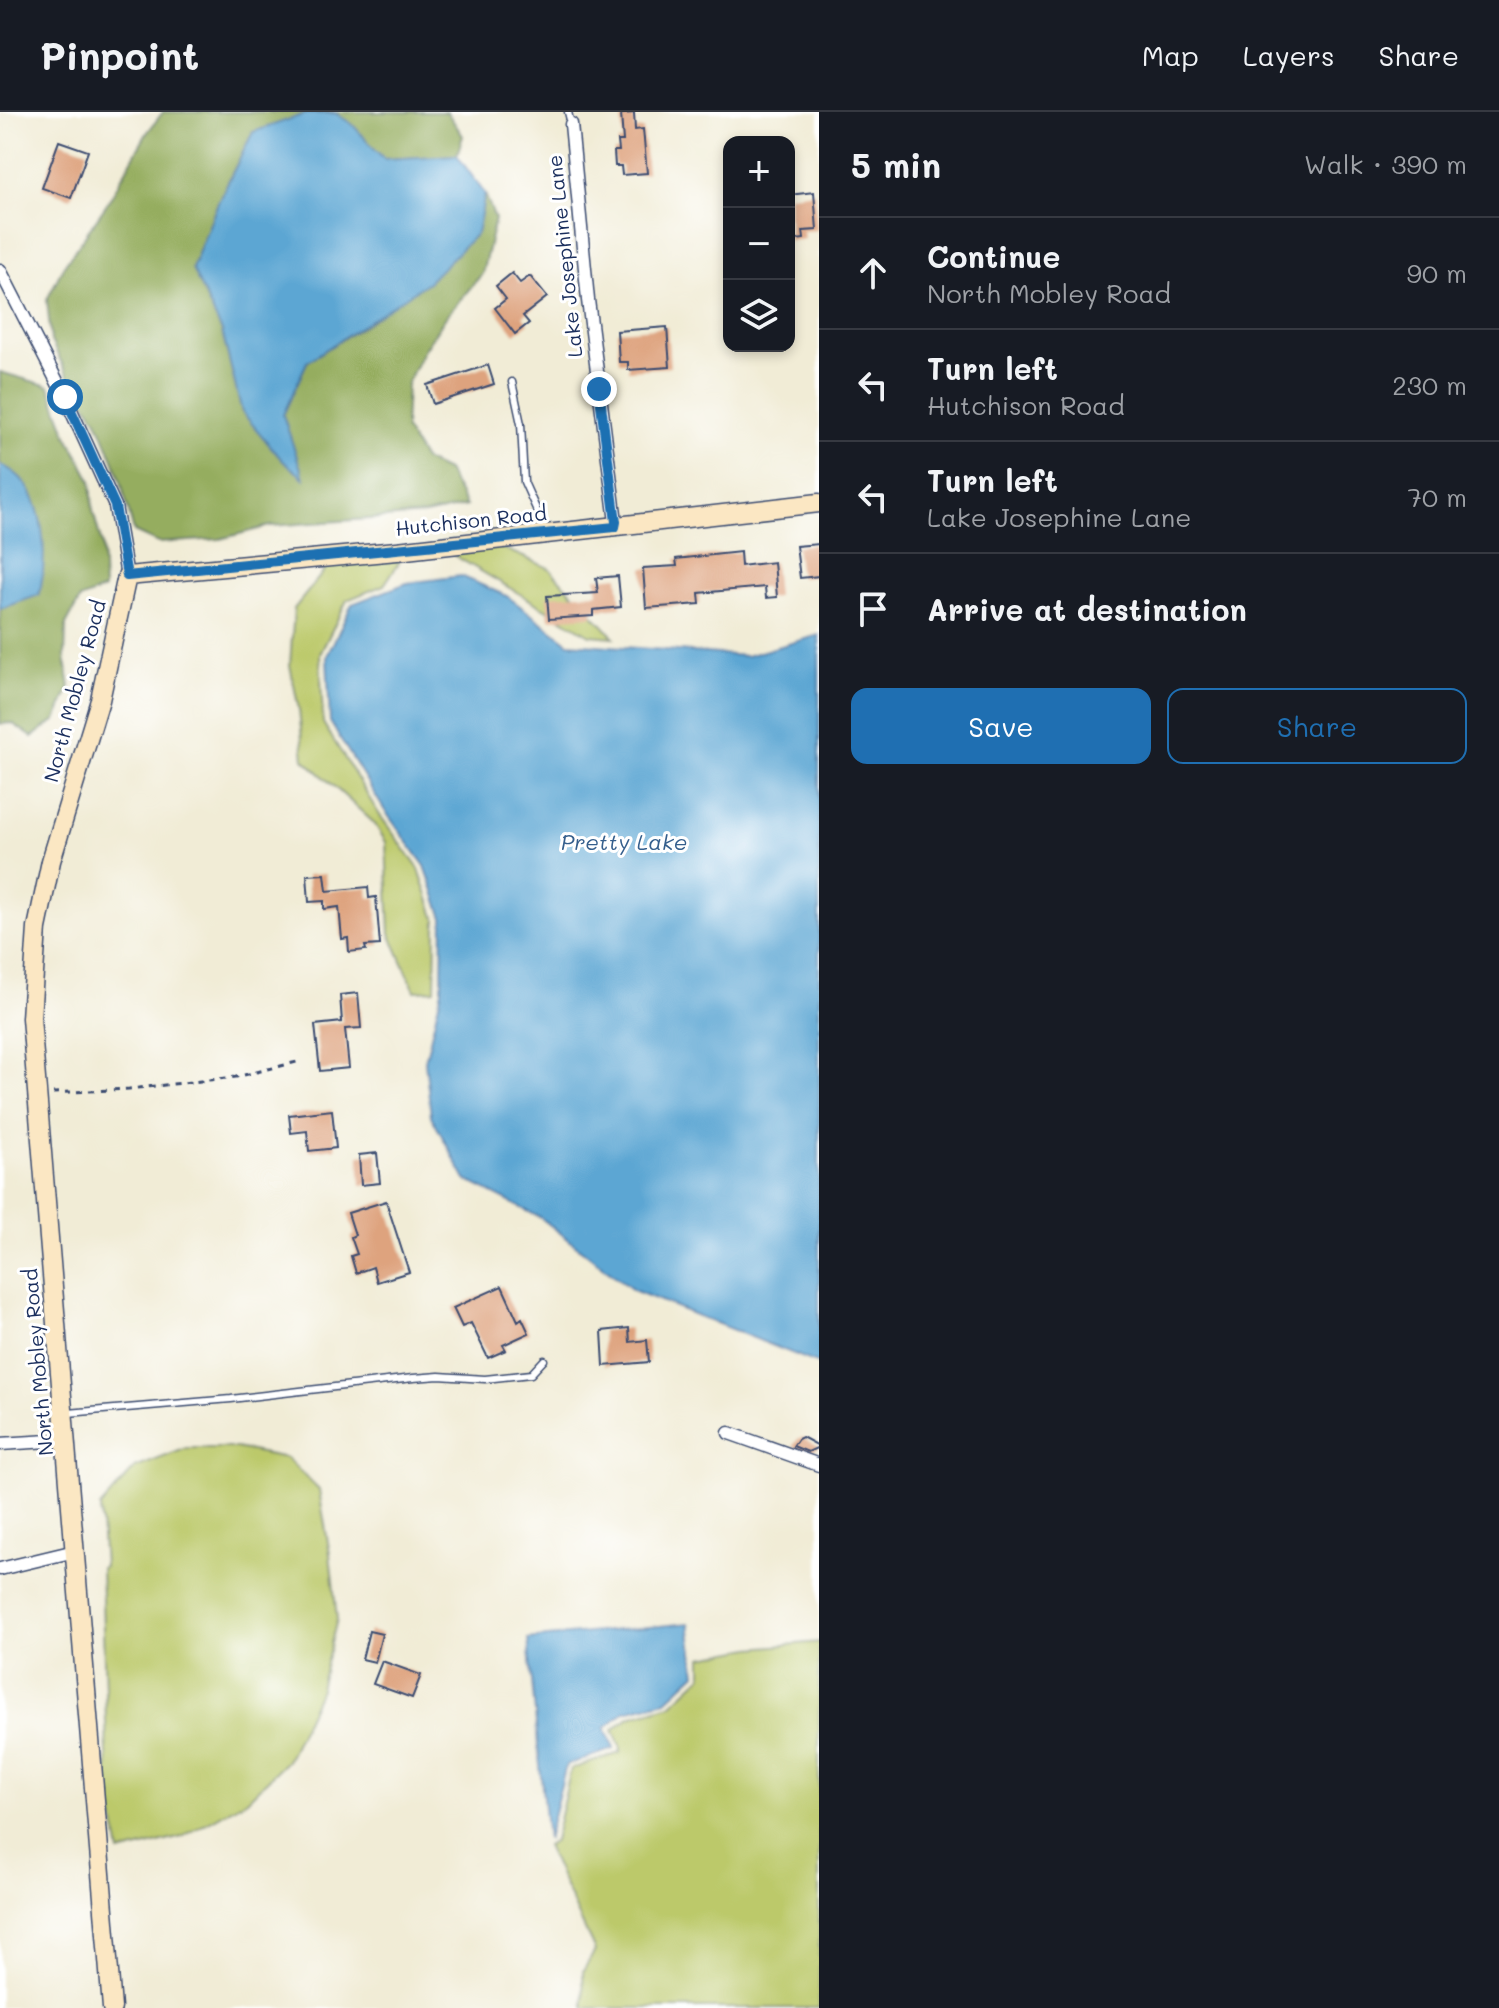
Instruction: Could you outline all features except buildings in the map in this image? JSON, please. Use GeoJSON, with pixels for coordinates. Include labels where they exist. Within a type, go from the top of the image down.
{"type":"FeatureCollection","features":[{"type":"Feature","properties":{"kind":"street","name":"Lake Josephine Lane"},"geometry":{"type":"LineString","coordinates":[[570,118],[615,527]]}},
{"type":"Feature","properties":{"kind":"street","name":"North Mobley Road"},"geometry":{"type":"LineString","coordinates":[[0,270],[65,397],[115,506],[127,576],[100,700],[51,861],[37,928],[31,1018],[112,2008]]}},
{"type":"Feature","properties":{"kind":"street","name":"Hutchison Road"},"geometry":{"type":"LineString","coordinates":[[127,576],[548,535],[819,503]]}},
{"type":"Feature","properties":{"kind":"street"},"geometry":{"type":"LineString","coordinates":[[729,1433],[819,1465]]}},
{"type":"Feature","properties":{"kind":"street"},"geometry":{"type":"LineString","coordinates":[[0,1444],[66,1440]]}},
{"type":"Feature","properties":{"kind":"street"},"geometry":{"type":"LineString","coordinates":[[0,1569],[75,1551]]}},
{"type":"Feature","properties":{"kind":"lane"},"geometry":{"type":"LineString","coordinates":[[512,382],[521,424],[524,482],[548,535]]}},
{"type":"Feature","properties":{"kind":"lane"},"geometry":{"type":"LineString","coordinates":[[64,1413],[231,1399],[413,1378],[485,1379],[531,1374],[544,1360]]}},
{"type":"Feature","properties":{"kind":"path"},"geometry":{"type":"LineString","coordinates":[[37,1094],[129,1089],[236,1077],[297,1062]]}},
{"type":"Feature","properties":{"kind":"green space"},"geometry":{"type":"Polygon","coordinates":[[[163,112],[447,112],[463,136],[457,155],[384,159],[253,132],[219,200],[192,269],[222,331],[242,412],[302,477],[283,415],[307,362],[372,320],[477,233],[485,194],[495,219],[482,274],[448,314],[424,349],[407,384],[405,429],[424,460],[447,471],[466,506],[425,515],[270,526],[220,539],[158,543],[134,532],[119,474],[97,420],[67,374],[51,341],[47,300],[63,267],[107,204],[147,133],[163,112]]]}},
{"type":"Feature","properties":{"kind":"green space"},"geometry":{"type":"Polygon","coordinates":[[[0,372],[49,386],[67,435],[91,480],[93,511],[102,545],[104,589],[80,599],[66,625],[65,657],[70,687],[56,720],[32,737],[12,723],[0,724],[0,372]]]}},
{"type":"Feature","properties":{"kind":"green space"},"geometry":{"type":"Polygon","coordinates":[[[500,547],[549,568],[614,637],[590,635],[450,553],[500,547]]]}},
{"type":"Feature","properties":{"kind":"green space"},"geometry":{"type":"Polygon","coordinates":[[[402,558],[384,585],[347,600],[320,654],[323,723],[379,814],[419,869],[436,920],[435,990],[415,991],[390,933],[386,842],[374,823],[304,759],[290,665],[294,609],[329,565],[402,558]]]}},
{"type":"Feature","properties":{"kind":"green space"},"geometry":{"type":"Polygon","coordinates":[[[187,1448],[236,1448],[286,1458],[319,1490],[337,1619],[319,1692],[287,1761],[247,1800],[182,1837],[120,1853],[108,1784],[100,1507],[135,1468],[187,1448]]]}},
{"type":"Feature","properties":{"kind":"green space"},"geometry":{"type":"Polygon","coordinates":[[[819,1642],[819,2008],[584,2008],[583,1971],[595,1951],[546,1846],[554,1841],[571,1769],[620,1753],[621,1748],[613,1730],[629,1717],[671,1705],[702,1676],[702,1657],[751,1648],[819,1642]]]}},
{"type":"Feature","properties":{"kind":"water"},"geometry":{"type":"Polygon","coordinates":[[[335,113],[352,124],[384,159],[457,155],[485,194],[477,233],[428,282],[307,362],[283,415],[304,478],[282,460],[242,412],[222,331],[192,269],[219,200],[253,132],[305,114],[335,113]]]}},
{"type":"Feature","properties":{"kind":"water"},"geometry":{"type":"Polygon","coordinates":[[[0,465],[15,473],[27,486],[35,502],[44,560],[39,595],[0,609],[0,465]]]}},
{"type":"Feature","properties":{"kind":"water","name":"Pretty Lake"},"geometry":{"type":"Polygon","coordinates":[[[461,576],[507,596],[569,643],[746,656],[819,635],[819,1364],[633,1290],[541,1218],[466,1180],[431,1116],[425,1061],[442,990],[443,918],[425,866],[385,811],[330,722],[327,656],[352,604],[407,583],[461,576]]]}},
{"type":"Feature","properties":{"kind":"water"},"geometry":{"type":"Polygon","coordinates":[[[689,1623],[696,1673],[666,1701],[625,1711],[605,1728],[614,1749],[566,1765],[547,1840],[528,1639],[689,1623]]]}},
{"type":"Feature","properties":{"kind":"route"},"geometry":{"type":"LineString","coordinates":[[65,397],[115,506],[127,576],[615,527],[599,389]]}}]}
